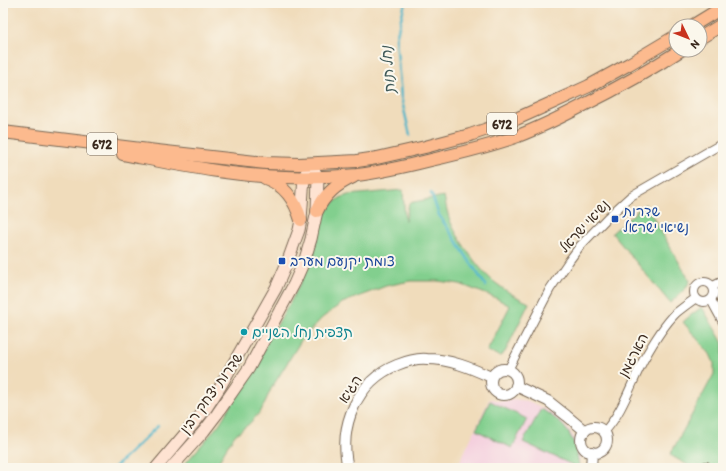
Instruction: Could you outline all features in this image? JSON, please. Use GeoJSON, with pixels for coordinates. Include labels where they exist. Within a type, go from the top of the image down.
{"type":"FeatureCollection","features":[{"type":"Feature","properties":{"kind":"main road"},"geometry":{"type":"LineString","coordinates":[[705,18],[723,7]]}},
{"type":"Feature","properties":{"kind":"main road"},"geometry":{"type":"LineString","coordinates":[[708,33],[723,24]]}},
{"type":"Feature","properties":{"kind":"main road","name":"672"},"geometry":{"type":"LineString","coordinates":[[3,132],[266,162],[311,164],[357,161],[425,147],[470,135],[516,119],[590,86],[668,41]]}},
{"type":"Feature","properties":{"kind":"main road","name":"672"},"geometry":{"type":"LineString","coordinates":[[30,136],[205,170],[284,177],[318,177],[358,174],[399,168],[468,152],[519,135],[562,117],[608,93],[668,58]]}},
{"type":"Feature","properties":{"kind":"main road"},"geometry":{"type":"LineString","coordinates":[[311,164],[318,177]]}},
{"type":"Feature","properties":{"kind":"main road","name":"שדרות יצחק רבין"},"geometry":{"type":"LineString","coordinates":[[156,468],[207,407],[255,326],[278,283],[292,250],[301,220],[304,177],[311,164]]}},
{"type":"Feature","properties":{"kind":"main road"},"geometry":{"type":"LineString","coordinates":[[316,211],[323,199],[334,188],[358,174]]}},
{"type":"Feature","properties":{"kind":"main road"},"geometry":{"type":"LineString","coordinates":[[256,175],[269,180],[282,188],[294,202],[301,220]]}},
{"type":"Feature","properties":{"kind":"main road","name":"שדרות יצחק רבין"},"geometry":{"type":"LineString","coordinates":[[170,468],[196,440],[217,414],[249,368],[297,278],[311,239],[316,211],[318,177]]}},
{"type":"Feature","properties":{"kind":"street","name":"נשיאי ישראל"},"geometry":{"type":"LineString","coordinates":[[508,370],[550,289],[570,258],[580,246],[631,196],[723,143]]}},
{"type":"Feature","properties":{"kind":"street"},"geometry":{"type":"LineString","coordinates":[[713,286],[723,281]]}},
{"type":"Feature","properties":{"kind":"street"},"geometry":{"type":"LineString","coordinates":[[708,282],[713,286],[715,292],[711,300],[704,302],[696,298],[694,291],[699,283],[708,282]]}},
{"type":"Feature","properties":{"kind":"street","name":"הארגמן"},"geometry":{"type":"LineString","coordinates":[[604,432],[611,425],[618,413],[656,339],[676,313],[696,298]]}},
{"type":"Feature","properties":{"kind":"street"},"geometry":{"type":"LineString","coordinates":[[711,300],[723,322]]}},
{"type":"Feature","properties":{"kind":"street","name":"הגיא"},"geometry":{"type":"LineString","coordinates":[[348,468],[346,460],[345,436],[350,414],[359,395],[372,380],[388,368],[406,361],[426,358],[454,363],[491,377]]}},
{"type":"Feature","properties":{"kind":"street"},"geometry":{"type":"LineString","coordinates":[[504,369],[508,370],[512,371],[516,378],[516,386],[510,393],[501,395],[491,386],[491,377],[496,371],[504,369]]}},
{"type":"Feature","properties":{"kind":"street"},"geometry":{"type":"LineString","coordinates":[[516,386],[552,404],[585,431]]}},
{"type":"Feature","properties":{"kind":"street"},"geometry":{"type":"LineString","coordinates":[[595,427],[604,432],[606,436],[606,444],[600,451],[588,451],[583,446],[581,438],[588,429],[595,427]]}},
{"type":"Feature","properties":{"kind":"street"},"geometry":{"type":"LineString","coordinates":[[591,468],[592,452]]}},
{"type":"Feature","properties":{"kind":"shaded area"},"geometry":{"type":"Polygon","coordinates":[[[492,399],[498,401],[514,399],[528,401],[558,417],[575,439],[580,455],[579,468],[457,468],[489,400],[492,399]]]}},
{"type":"Feature","properties":{"kind":"green space"},"geometry":{"type":"Polygon","coordinates":[[[403,190],[405,222],[409,203],[444,196],[451,223],[477,264],[501,287],[529,303],[505,352],[500,356],[487,351],[510,306],[496,298],[460,284],[438,281],[410,281],[386,286],[342,303],[322,318],[302,339],[271,389],[261,411],[249,424],[235,435],[219,461],[212,468],[181,468],[220,423],[291,301],[312,257],[324,217],[330,206],[340,198],[348,195],[403,190]]]}},
{"type":"Feature","properties":{"kind":"green space"},"geometry":{"type":"Polygon","coordinates":[[[645,204],[690,281],[685,289],[670,303],[612,233],[645,204]]]}},
{"type":"Feature","properties":{"kind":"green space"},"geometry":{"type":"Polygon","coordinates":[[[702,307],[723,343],[723,468],[693,468],[670,455],[714,374],[714,363],[710,354],[683,322],[702,307]]]}},
{"type":"Feature","properties":{"kind":"green space"},"geometry":{"type":"Polygon","coordinates":[[[490,401],[527,419],[512,448],[476,430],[490,401]]]}},
{"type":"Feature","properties":{"kind":"green space"},"geometry":{"type":"Polygon","coordinates":[[[541,409],[564,426],[569,433],[573,440],[578,457],[579,468],[523,442],[541,409]]]}},
{"type":"Feature","properties":{"kind":"waterway","name":"נחל תות"},"geometry":{"type":"LineString","coordinates":[[405,3],[396,38],[401,97],[410,135]]}},
{"type":"Feature","properties":{"kind":"waterway","name":"נחל תות"},"geometry":{"type":"LineString","coordinates":[[431,193],[439,215],[486,286]]}},
{"type":"Feature","properties":{"kind":"waterway"},"geometry":{"type":"LineString","coordinates":[[114,468],[158,426]]}},
{"type":"Feature","properties":{"kind":"place","name":"שדרות נשיאי ישראל"},"geometry":{"type":"Point","coordinates":[615,219]}},
{"type":"Feature","properties":{"kind":"place","name":"צומת יקנעם מערב"},"geometry":{"type":"Point","coordinates":[282,261]}},
{"type":"Feature","properties":{"kind":"place","name":"תצפית נחל השניים"},"geometry":{"type":"Point","coordinates":[244,332]}}]}
